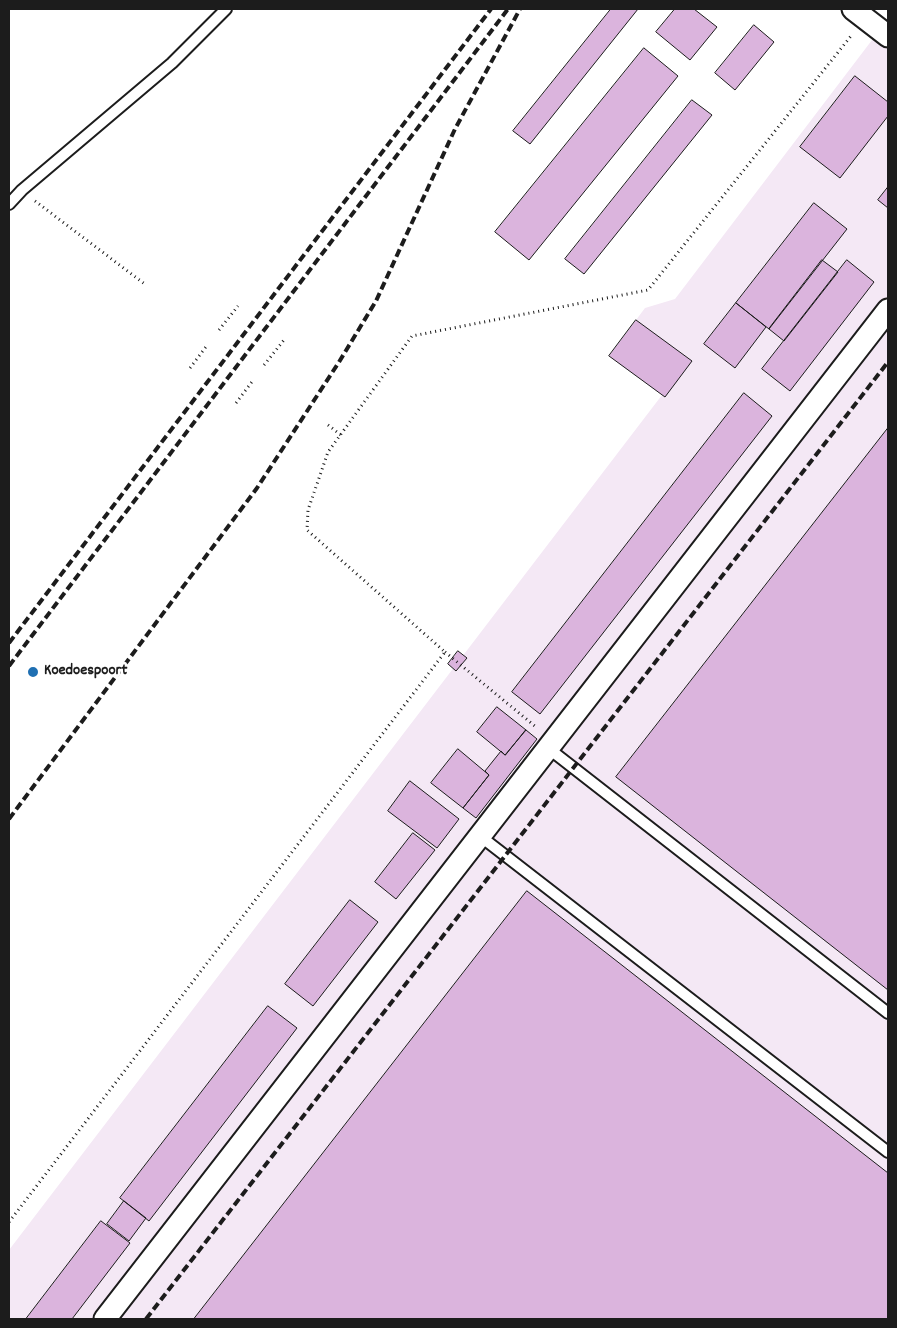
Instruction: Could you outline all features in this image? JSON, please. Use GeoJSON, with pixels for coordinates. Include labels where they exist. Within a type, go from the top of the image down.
{"type":"FeatureCollection","features":[{"type":"Feature","properties":{"kind":"street"},"geometry":{"type":"LineString","coordinates":[[863,12],[888,36]]}},
{"type":"Feature","properties":{"kind":"street"},"geometry":{"type":"LineString","coordinates":[[105,1319],[888,310]]}},
{"type":"Feature","properties":{"kind":"lane"},"geometry":{"type":"LineString","coordinates":[[9,204],[22,190],[172,63],[226,9]]}},
{"type":"Feature","properties":{"kind":"lane"},"geometry":{"type":"LineString","coordinates":[[551,745],[888,1013]]}},
{"type":"Feature","properties":{"kind":"lane"},"geometry":{"type":"LineString","coordinates":[[480,836],[888,1152]]}},
{"type":"Feature","properties":{"kind":"path"},"geometry":{"type":"LineString","coordinates":[[551,745],[307,530],[308,510],[328,452],[412,336],[648,290],[863,12]]}},
{"type":"Feature","properties":{"kind":"path"},"geometry":{"type":"LineString","coordinates":[[22,190],[146,285]]}},
{"type":"Feature","properties":{"kind":"path"},"geometry":{"type":"LineString","coordinates":[[219,330],[238,306]]}},
{"type":"Feature","properties":{"kind":"path"},"geometry":{"type":"LineString","coordinates":[[264,365],[284,340]]}},
{"type":"Feature","properties":{"kind":"path"},"geometry":{"type":"LineString","coordinates":[[190,368],[208,344]]}},
{"type":"Feature","properties":{"kind":"path"},"geometry":{"type":"LineString","coordinates":[[236,403],[254,379]]}},
{"type":"Feature","properties":{"kind":"path"},"geometry":{"type":"LineString","coordinates":[[328,425],[341,435]]}},
{"type":"Feature","properties":{"kind":"path"},"geometry":{"type":"LineString","coordinates":[[9,1222],[445,652]]}},
{"type":"Feature","properties":{"kind":"shaded area"},"geometry":{"type":"Polygon","coordinates":[[[888,19],[888,1319],[9,1319],[9,1250],[662,395],[609,356],[645,308],[675,299],[888,19]]]}},
{"type":"Feature","properties":{"kind":"building"},"geometry":{"type":"Polygon","coordinates":[[[611,9],[638,9],[530,144],[513,131],[611,9]]]}},
{"type":"Feature","properties":{"kind":"building"},"geometry":{"type":"Polygon","coordinates":[[[675,9],[694,9],[717,27],[690,60],[656,32],[675,9]]]}},
{"type":"Feature","properties":{"kind":"building"},"geometry":{"type":"Polygon","coordinates":[[[754,25],[774,42],[735,90],[715,73],[754,25]]]}},
{"type":"Feature","properties":{"kind":"building"},"geometry":{"type":"Polygon","coordinates":[[[644,48],[678,76],[529,260],[495,232],[644,48]]]}},
{"type":"Feature","properties":{"kind":"building"},"geometry":{"type":"Polygon","coordinates":[[[855,76],[888,102],[888,116],[840,178],[800,147],[855,76]]]}},
{"type":"Feature","properties":{"kind":"building"},"geometry":{"type":"Polygon","coordinates":[[[692,100],[712,115],[584,274],[565,259],[692,100]]]}},
{"type":"Feature","properties":{"kind":"building"},"geometry":{"type":"Polygon","coordinates":[[[888,187],[888,208],[878,200],[888,187]]]}},
{"type":"Feature","properties":{"kind":"building"},"geometry":{"type":"Polygon","coordinates":[[[814,203],[847,229],[769,329],[736,303],[814,203]]]}},
{"type":"Feature","properties":{"kind":"building"},"geometry":{"type":"Polygon","coordinates":[[[822,260],[838,272],[784,341],[769,329],[822,260]]]}},
{"type":"Feature","properties":{"kind":"building"},"geometry":{"type":"Polygon","coordinates":[[[847,260],[874,282],[790,391],[762,369],[847,260]]]}},
{"type":"Feature","properties":{"kind":"building"},"geometry":{"type":"Polygon","coordinates":[[[736,303],[766,327],[735,368],[704,344],[736,303]]]}},
{"type":"Feature","properties":{"kind":"building"},"geometry":{"type":"Polygon","coordinates":[[[636,320],[692,361],[665,397],[609,356],[636,320]]]}},
{"type":"Feature","properties":{"kind":"building"},"geometry":{"type":"Polygon","coordinates":[[[744,393],[772,416],[540,714],[512,692],[744,393]]]}},
{"type":"Feature","properties":{"kind":"building"},"geometry":{"type":"Polygon","coordinates":[[[888,428],[888,990],[616,777],[888,428]]]}},
{"type":"Feature","properties":{"kind":"building"},"geometry":{"type":"Polygon","coordinates":[[[458,651],[467,658],[456,671],[448,664],[458,651]]]}},
{"type":"Feature","properties":{"kind":"building"},"geometry":{"type":"Polygon","coordinates":[[[497,707],[526,730],[505,755],[477,732],[497,707]]]}},
{"type":"Feature","properties":{"kind":"building"},"geometry":{"type":"Polygon","coordinates":[[[526,730],[537,739],[476,818],[463,808],[489,775],[485,771],[501,751],[505,755],[526,730]]]}},
{"type":"Feature","properties":{"kind":"building"},"geometry":{"type":"Polygon","coordinates":[[[458,749],[489,775],[463,808],[431,783],[458,749]]]}},
{"type":"Feature","properties":{"kind":"building"},"geometry":{"type":"Polygon","coordinates":[[[410,781],[459,819],[437,848],[388,811],[410,781]]]}},
{"type":"Feature","properties":{"kind":"building"},"geometry":{"type":"Polygon","coordinates":[[[413,833],[435,850],[396,899],[375,882],[413,833]]]}},
{"type":"Feature","properties":{"kind":"building"},"geometry":{"type":"Polygon","coordinates":[[[527,891],[888,1173],[888,1319],[194,1319],[527,891]]]}},
{"type":"Feature","properties":{"kind":"building"},"geometry":{"type":"Polygon","coordinates":[[[350,900],[378,922],[313,1006],[285,984],[350,900]]]}},
{"type":"Feature","properties":{"kind":"building"},"geometry":{"type":"Polygon","coordinates":[[[268,1006],[297,1028],[149,1221],[120,1198],[268,1006]]]}},
{"type":"Feature","properties":{"kind":"building"},"geometry":{"type":"Polygon","coordinates":[[[124,1201],[146,1218],[129,1241],[107,1224],[124,1201]]]}},
{"type":"Feature","properties":{"kind":"building"},"geometry":{"type":"Polygon","coordinates":[[[101,1221],[130,1243],[72,1319],[26,1319],[101,1221]]]}},
{"type":"Feature","properties":{"kind":"railway"},"geometry":{"type":"LineString","coordinates":[[9,643],[491,9]]}},
{"type":"Feature","properties":{"kind":"railway"},"geometry":{"type":"LineString","coordinates":[[9,666],[508,9]]}},
{"type":"Feature","properties":{"kind":"railway"},"geometry":{"type":"LineString","coordinates":[[9,819],[257,488],[339,362],[376,301],[455,129],[520,9]]}},
{"type":"Feature","properties":{"kind":"railway"},"geometry":{"type":"LineString","coordinates":[[146,1319],[888,362]]}},
{"type":"Feature","properties":{"kind":"place","name":"Koedoespoort"},"geometry":{"type":"Point","coordinates":[33,672]}}]}
